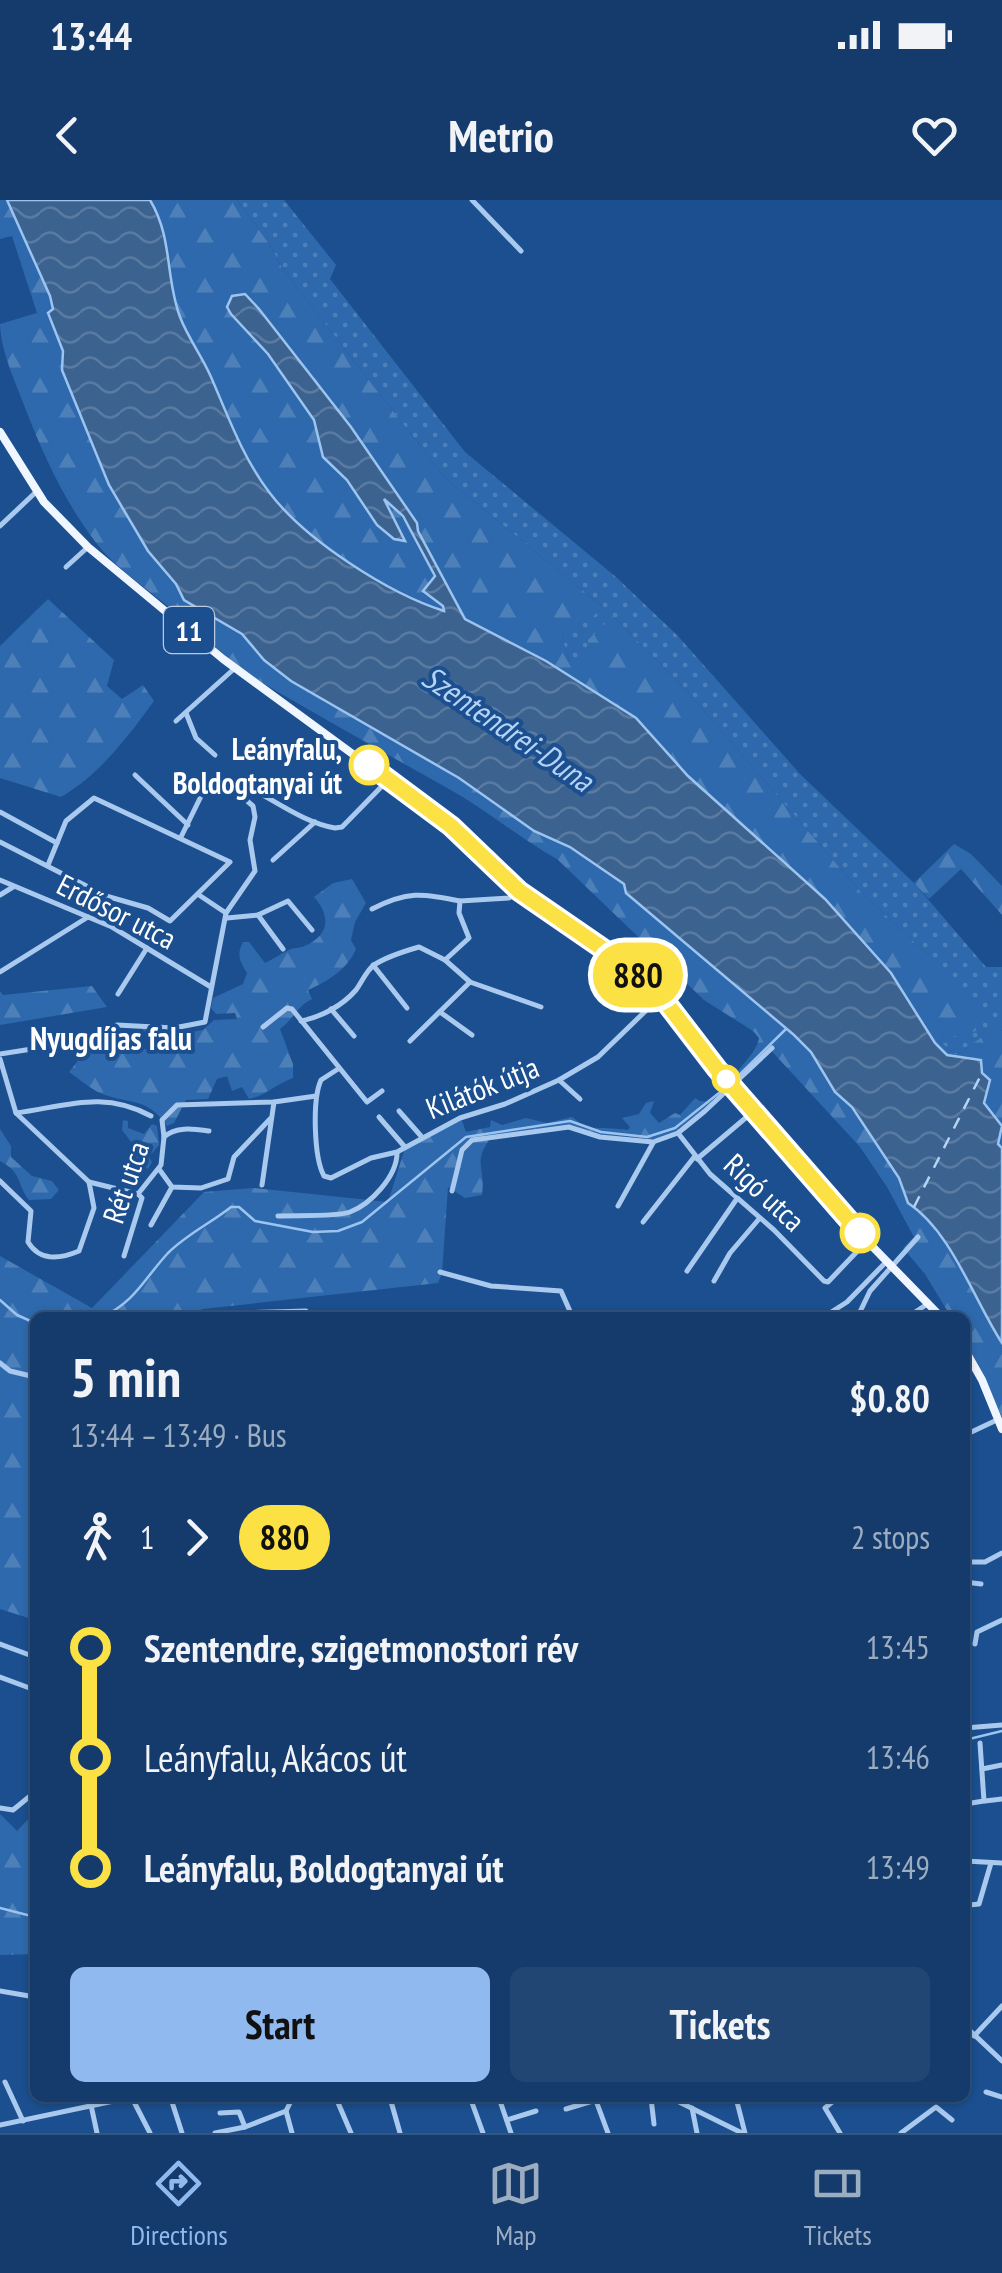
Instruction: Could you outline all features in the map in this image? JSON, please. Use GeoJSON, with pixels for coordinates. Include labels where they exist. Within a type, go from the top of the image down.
{"type":"FeatureCollection","features":[{"type":"Feature","properties":{"kind":"main road","name":"11"},"geometry":{"type":"LineString","coordinates":[[0,432],[37,491],[92,546],[235,668],[451,826],[519,891],[625,964],[661,996],[733,1087],[867,1241],[937,1312]]}},
{"type":"Feature","properties":{"kind":"main road"},"geometry":{"type":"LineString","coordinates":[[970,1359],[1000,1424]]}},
{"type":"Feature","properties":{"kind":"street"},"geometry":{"type":"LineString","coordinates":[[472,200],[520,251]]}},
{"type":"Feature","properties":{"kind":"street"},"geometry":{"type":"LineString","coordinates":[[0,526],[37,491]]}},
{"type":"Feature","properties":{"kind":"street"},"geometry":{"type":"LineString","coordinates":[[66,567],[92,546]]}},
{"type":"Feature","properties":{"kind":"street"},"geometry":{"type":"LineString","coordinates":[[176,722],[235,668]]}},
{"type":"Feature","properties":{"kind":"street"},"geometry":{"type":"LineString","coordinates":[[186,713],[196,738],[215,755]]}},
{"type":"Feature","properties":{"kind":"street"},"geometry":{"type":"LineString","coordinates":[[135,774],[188,825]]}},
{"type":"Feature","properties":{"kind":"street"},"geometry":{"type":"LineString","coordinates":[[182,837],[209,780],[224,777],[331,828],[342,827],[388,780]]}},
{"type":"Feature","properties":{"kind":"street"},"geometry":{"type":"LineString","coordinates":[[138,1194],[90,1182],[16,1114],[0,1056],[89,1040],[117,1024],[174,1028],[205,1022],[227,916],[254,876],[250,840],[255,812],[243,797],[218,790],[216,779]]}},
{"type":"Feature","properties":{"kind":"street"},"geometry":{"type":"LineString","coordinates":[[0,842],[106,896],[148,908],[170,920],[230,862],[94,798],[66,821],[48,865]]}},
{"type":"Feature","properties":{"kind":"street"},"geometry":{"type":"LineString","coordinates":[[0,812],[56,843]]}},
{"type":"Feature","properties":{"kind":"street"},"geometry":{"type":"LineString","coordinates":[[273,860],[315,822]]}},
{"type":"Feature","properties":{"kind":"street","name":"Erdősor utca"},"geometry":{"type":"LineString","coordinates":[[0,880],[101,922],[212,988]]}},
{"type":"Feature","properties":{"kind":"street"},"geometry":{"type":"LineString","coordinates":[[0,895],[13,887]]}},
{"type":"Feature","properties":{"kind":"street"},"geometry":{"type":"LineString","coordinates":[[372,909],[404,894],[460,901],[509,898],[519,891]]}},
{"type":"Feature","properties":{"kind":"street"},"geometry":{"type":"LineString","coordinates":[[199,895],[227,916],[258,915],[288,901],[312,930]]}},
{"type":"Feature","properties":{"kind":"street"},"geometry":{"type":"LineString","coordinates":[[101,922],[106,896]]}},
{"type":"Feature","properties":{"kind":"street"},"geometry":{"type":"LineString","coordinates":[[445,960],[469,938],[459,912],[460,901]]}},
{"type":"Feature","properties":{"kind":"street"},"geometry":{"type":"LineString","coordinates":[[258,915],[283,949]]}},
{"type":"Feature","properties":{"kind":"street"},"geometry":{"type":"LineString","coordinates":[[0,972],[88,917]]}},
{"type":"Feature","properties":{"kind":"street"},"geometry":{"type":"LineString","coordinates":[[301,1021],[316,1018],[355,991],[373,965],[418,947],[445,960],[470,982],[541,1006]]}},
{"type":"Feature","properties":{"kind":"street"},"geometry":{"type":"LineString","coordinates":[[118,994],[147,948]]}},
{"type":"Feature","properties":{"kind":"street"},"geometry":{"type":"LineString","coordinates":[[373,965],[408,1008]]}},
{"type":"Feature","properties":{"kind":"street"},"geometry":{"type":"LineString","coordinates":[[410,1041],[470,982]]}},
{"type":"Feature","properties":{"kind":"street","name":"Kilátók útja"},"geometry":{"type":"LineString","coordinates":[[397,1152],[421,1136],[559,1080],[598,1057],[661,996]]}},
{"type":"Feature","properties":{"kind":"street"},"geometry":{"type":"LineString","coordinates":[[263,1027],[292,1008],[366,1102],[382,1091]]}},
{"type":"Feature","properties":{"kind":"street"},"geometry":{"type":"LineString","coordinates":[[331,1009],[354,1036]]}},
{"type":"Feature","properties":{"kind":"street"},"geometry":{"type":"LineString","coordinates":[[440,1012],[472,1035]]}},
{"type":"Feature","properties":{"kind":"street"},"geometry":{"type":"LineString","coordinates":[[452,1192],[462,1150],[472,1140],[569,1127],[600,1136],[653,1142],[678,1133],[772,1048]]}},
{"type":"Feature","properties":{"kind":"street"},"geometry":{"type":"LineString","coordinates":[[278,1216],[349,1213],[385,1183],[398,1159],[397,1152],[372,1158],[336,1178],[324,1176],[318,1154],[316,1096],[321,1080],[338,1069]]}},
{"type":"Feature","properties":{"kind":"street","name":"Kilátók útja"},"geometry":{"type":"LineString","coordinates":[[559,1080],[580,1098]]}},
{"type":"Feature","properties":{"kind":"street"},"geometry":{"type":"LineString","coordinates":[[262,1185],[274,1102],[316,1096]]}},
{"type":"Feature","properties":{"kind":"street"},"geometry":{"type":"LineString","coordinates":[[16,1114],[101,1100],[122,1102],[151,1116]]}},
{"type":"Feature","properties":{"kind":"street","name":"Rét utca"},"geometry":{"type":"LineString","coordinates":[[124,1256],[142,1198],[138,1194],[159,1169],[164,1137],[162,1120],[177,1105],[274,1102]]}},
{"type":"Feature","properties":{"kind":"street"},"geometry":{"type":"LineString","coordinates":[[643,1222],[696,1157],[755,1110]]}},
{"type":"Feature","properties":{"kind":"street","name":"Kilátók útja"},"geometry":{"type":"LineString","coordinates":[[399,1111],[421,1136]]}},
{"type":"Feature","properties":{"kind":"street"},"geometry":{"type":"LineString","coordinates":[[379,1117],[404,1146]]}},
{"type":"Feature","properties":{"kind":"street"},"geometry":{"type":"LineString","coordinates":[[172,1187],[200,1188],[228,1179],[234,1156],[270,1119]]}},
{"type":"Feature","properties":{"kind":"street"},"geometry":{"type":"LineString","coordinates":[[164,1137],[189,1128],[209,1131]]}},
{"type":"Feature","properties":{"kind":"street","name":"Rigó utca"},"geometry":{"type":"LineString","coordinates":[[678,1133],[736,1200],[774,1230],[826,1282],[867,1241]]}},
{"type":"Feature","properties":{"kind":"street"},"geometry":{"type":"LineString","coordinates":[[618,1206],[653,1142]]}},
{"type":"Feature","properties":{"kind":"street"},"geometry":{"type":"LineString","coordinates":[[159,1169],[172,1187]]}},
{"type":"Feature","properties":{"kind":"street"},"geometry":{"type":"LineString","coordinates":[[0,1182],[31,1211],[28,1242],[37,1254],[48,1258],[74,1254],[81,1247],[94,1208],[90,1182]]}},
{"type":"Feature","properties":{"kind":"street"},"geometry":{"type":"LineString","coordinates":[[152,1225],[172,1187]]}},
{"type":"Feature","properties":{"kind":"street"},"geometry":{"type":"LineString","coordinates":[[687,1271],[736,1200]]}},
{"type":"Feature","properties":{"kind":"street"},"geometry":{"type":"LineString","coordinates":[[714,1281],[730,1253],[759,1219]]}},
{"type":"Feature","properties":{"kind":"street"},"geometry":{"type":"LineString","coordinates":[[831,1312],[918,1237]]}},
{"type":"Feature","properties":{"kind":"street"},"geometry":{"type":"LineString","coordinates":[[861,1312],[889,1263]]}},
{"type":"Feature","properties":{"kind":"street"},"geometry":{"type":"LineString","coordinates":[[440,1272],[491,1286]]}},
{"type":"Feature","properties":{"kind":"street"},"geometry":{"type":"LineString","coordinates":[[481,1286],[560,1291],[570,1312]]}},
{"type":"Feature","properties":{"kind":"street"},"geometry":{"type":"LineString","coordinates":[[915,1312],[929,1303]]}},
{"type":"Feature","properties":{"kind":"street"},"geometry":{"type":"LineString","coordinates":[[253,1312],[307,1312]]}},
{"type":"Feature","properties":{"kind":"street"},"geometry":{"type":"LineString","coordinates":[[0,1363],[30,1376]]}},
{"type":"Feature","properties":{"kind":"street"},"geometry":{"type":"LineString","coordinates":[[970,1433],[1000,1424]]}},
{"type":"Feature","properties":{"kind":"street"},"geometry":{"type":"LineString","coordinates":[[970,1562],[985,1562],[1002,1554]]}},
{"type":"Feature","properties":{"kind":"street"},"geometry":{"type":"LineString","coordinates":[[970,1583],[981,1584]]}},
{"type":"Feature","properties":{"kind":"street"},"geometry":{"type":"LineString","coordinates":[[975,1644],[977,1632],[1002,1620]]}},
{"type":"Feature","properties":{"kind":"street"},"geometry":{"type":"LineString","coordinates":[[0,1644],[30,1655]]}},
{"type":"Feature","properties":{"kind":"street"},"geometry":{"type":"LineString","coordinates":[[0,1676],[30,1688]]}},
{"type":"Feature","properties":{"kind":"street"},"geometry":{"type":"LineString","coordinates":[[970,1728],[1002,1725]]}},
{"type":"Feature","properties":{"kind":"street"},"geometry":{"type":"LineString","coordinates":[[980,1744],[984,1801]]}},
{"type":"Feature","properties":{"kind":"street"},"geometry":{"type":"LineString","coordinates":[[982,1768],[1002,1765]]}},
{"type":"Feature","properties":{"kind":"street"},"geometry":{"type":"LineString","coordinates":[[0,1808],[13,1810],[30,1796]]}},
{"type":"Feature","properties":{"kind":"street"},"geometry":{"type":"LineString","coordinates":[[970,1803],[1002,1800]]}},
{"type":"Feature","properties":{"kind":"street"},"geometry":{"type":"LineString","coordinates":[[970,1861],[1002,1863]]}},
{"type":"Feature","properties":{"kind":"street"},"geometry":{"type":"LineString","coordinates":[[970,1905],[979,1904],[991,1863]]}},
{"type":"Feature","properties":{"kind":"street"},"geometry":{"type":"LineString","coordinates":[[0,1990],[30,1996]]}},
{"type":"Feature","properties":{"kind":"street"},"geometry":{"type":"LineString","coordinates":[[974,2036],[1002,2006]]}},
{"type":"Feature","properties":{"kind":"street"},"geometry":{"type":"LineString","coordinates":[[970,2032],[1000,2056]]}},
{"type":"Feature","properties":{"kind":"street"},"geometry":{"type":"LineString","coordinates":[[5,2082],[23,2121]]}},
{"type":"Feature","properties":{"kind":"street"},"geometry":{"type":"LineString","coordinates":[[986,2092],[1002,2097]]}},
{"type":"Feature","properties":{"kind":"street"},"geometry":{"type":"LineString","coordinates":[[0,2126],[94,2102],[97,2133]]}},
{"type":"Feature","properties":{"kind":"street"},"geometry":{"type":"LineString","coordinates":[[131,2102],[150,2133]]}},
{"type":"Feature","properties":{"kind":"street"},"geometry":{"type":"LineString","coordinates":[[172,2102],[183,2133]]}},
{"type":"Feature","properties":{"kind":"street"},"geometry":{"type":"LineString","coordinates":[[290,2102],[286,2111],[292,2133]]}},
{"type":"Feature","properties":{"kind":"street"},"geometry":{"type":"LineString","coordinates":[[338,2102],[351,2133]]}},
{"type":"Feature","properties":{"kind":"street"},"geometry":{"type":"LineString","coordinates":[[391,2102],[400,2133]]}},
{"type":"Feature","properties":{"kind":"street"},"geometry":{"type":"LineString","coordinates":[[472,2102],[483,2133]]}},
{"type":"Feature","properties":{"kind":"street"},"geometry":{"type":"LineString","coordinates":[[500,2102],[511,2133]]}},
{"type":"Feature","properties":{"kind":"street"},"geometry":{"type":"LineString","coordinates":[[566,2109],[587,2102]]}},
{"type":"Feature","properties":{"kind":"street"},"geometry":{"type":"LineString","coordinates":[[597,2102],[608,2133]]}},
{"type":"Feature","properties":{"kind":"street"},"geometry":{"type":"LineString","coordinates":[[651,2102],[654,2124]]}},
{"type":"Feature","properties":{"kind":"street"},"geometry":{"type":"LineString","coordinates":[[679,2102],[744,2133]]}},
{"type":"Feature","properties":{"kind":"street"},"geometry":{"type":"LineString","coordinates":[[737,2102],[744,2133]]}},
{"type":"Feature","properties":{"kind":"street"},"geometry":{"type":"LineString","coordinates":[[820,2102],[840,2133]]}},
{"type":"Feature","properties":{"kind":"street"},"geometry":{"type":"LineString","coordinates":[[824,2108],[832,2102]]}},
{"type":"Feature","properties":{"kind":"street"},"geometry":{"type":"LineString","coordinates":[[901,2133],[936,2107],[952,2120]]}},
{"type":"Feature","properties":{"kind":"street"},"geometry":{"type":"LineString","coordinates":[[692,2108],[696,2133]]}},
{"type":"Feature","properties":{"kind":"street"},"geometry":{"type":"LineString","coordinates":[[215,2133],[245,2127],[286,2111]]}},
{"type":"Feature","properties":{"kind":"street"},"geometry":{"type":"LineString","coordinates":[[507,2120],[536,2111]]}},
{"type":"Feature","properties":{"kind":"street"},"geometry":{"type":"LineString","coordinates":[[220,2113],[239,2112],[245,2127]]}},
{"type":"Feature","properties":{"kind":"green space"},"geometry":{"type":"Polygon","coordinates":[[[0,200],[7,200],[41,270],[53,309],[48,314],[63,351],[62,370],[109,485],[148,551],[176,584],[184,600],[242,634],[306,690],[459,778],[534,831],[570,847],[624,884],[626,893],[794,1035],[811,1052],[835,1092],[852,1107],[899,1178],[908,1203],[920,1211],[949,1249],[1002,1343],[1002,1417],[970,1352],[970,1312],[948,1312],[925,1274],[903,1248],[914,1237],[860,1147],[767,1046],[736,1081],[734,1077],[757,1044],[759,1038],[753,1031],[704,1000],[557,859],[463,797],[248,673],[120,568],[97,544],[48,463],[6,357],[0,324],[37,313],[12,236],[0,239],[0,200]]]}},
{"type":"Feature","properties":{"kind":"green space"},"geometry":{"type":"Polygon","coordinates":[[[150,200],[237,200],[282,268],[444,477],[603,607],[587,622],[565,629],[562,638],[569,660],[580,664],[588,640],[613,616],[685,689],[860,891],[929,956],[977,1009],[982,1020],[978,1030],[959,1037],[943,1035],[940,1042],[956,1055],[998,1026],[1002,1031],[1002,1148],[998,1145],[1001,1130],[984,1103],[982,1073],[970,1057],[947,1055],[935,1043],[891,973],[824,899],[688,776],[636,718],[546,661],[465,619],[417,523],[351,427],[259,309],[231,314],[268,354],[314,420],[323,457],[347,480],[377,525],[390,516],[383,497],[404,521],[429,564],[444,611],[349,563],[286,513],[251,466],[183,325],[175,302],[166,244],[150,200]]]}},
{"type":"Feature","properties":{"kind":"green space"},"geometry":{"type":"Polygon","coordinates":[[[237,200],[284,200],[336,265],[330,279],[465,452],[616,577],[678,636],[800,774],[914,883],[986,967],[1002,967],[1002,1031],[998,1027],[956,1055],[940,1042],[943,1035],[929,956],[860,891],[685,689],[613,616],[580,665],[569,660],[562,638],[565,629],[587,621],[603,607],[444,477],[282,268],[237,200]]]}},
{"type":"Feature","properties":{"kind":"green space"},"geometry":{"type":"Polygon","coordinates":[[[48,599],[114,660],[107,686],[122,699],[143,685],[154,701],[100,766],[61,797],[0,778],[0,646],[48,599]]]}},
{"type":"Feature","properties":{"kind":"green space"},"geometry":{"type":"Polygon","coordinates":[[[954,844],[971,854],[1002,886],[1002,915],[961,869],[929,899],[914,883],[954,844]]]}},
{"type":"Feature","properties":{"kind":"green space"},"geometry":{"type":"Polygon","coordinates":[[[352,879],[366,903],[355,922],[351,940],[356,949],[336,974],[308,990],[312,999],[280,1029],[293,1064],[293,1078],[249,1099],[242,1087],[232,1091],[227,1076],[217,1079],[208,1099],[186,1100],[174,1123],[167,1126],[151,1109],[96,1091],[69,1072],[77,1062],[74,1049],[96,1044],[105,1037],[159,1053],[160,1034],[151,1038],[141,1028],[192,1032],[203,1030],[214,1020],[237,1019],[235,1013],[216,1014],[211,1008],[213,998],[243,984],[247,973],[240,958],[243,942],[249,942],[265,963],[311,943],[325,926],[324,912],[314,897],[333,883],[352,879]]]}},
{"type":"Feature","properties":{"kind":"green space"},"geometry":{"type":"Polygon","coordinates":[[[92,986],[107,1007],[0,1025],[0,991],[3,995],[92,986]]]}},
{"type":"Feature","properties":{"kind":"green space"},"geometry":{"type":"Polygon","coordinates":[[[695,1098],[713,1102],[676,1131],[654,1139],[595,1134],[573,1125],[493,1135],[481,1158],[482,1195],[465,1198],[448,1187],[438,1283],[196,1312],[30,1312],[30,1618],[0,1609],[0,1256],[92,1308],[204,1192],[253,1188],[388,1202],[405,1148],[461,1118],[466,1132],[490,1127],[491,1120],[502,1125],[526,1118],[547,1123],[572,1117],[587,1128],[628,1130],[630,1127],[622,1118],[639,1114],[646,1103],[654,1101],[650,1113],[659,1123],[675,1113],[680,1115],[695,1098]]]}},
{"type":"Feature","properties":{"kind":"green space"},"geometry":{"type":"Polygon","coordinates":[[[123,1120],[128,1121],[128,1128],[144,1134],[152,1124],[157,1126],[159,1145],[149,1157],[152,1162],[148,1169],[131,1158],[136,1148],[122,1130],[123,1120]]]}},
{"type":"Feature","properties":{"kind":"green space"},"geometry":{"type":"Polygon","coordinates":[[[0,1129],[11,1146],[11,1157],[32,1176],[52,1181],[59,1190],[51,1199],[29,1200],[16,1174],[0,1161],[0,1129]]]}},
{"type":"Feature","properties":{"kind":"green space"},"geometry":{"type":"Polygon","coordinates":[[[0,1814],[17,1831],[30,1817],[30,1954],[0,1955],[0,1814]]]}},
{"type":"Feature","properties":{"kind":"water","name":"Szentendrei-Duna"},"geometry":{"type":"Polygon","coordinates":[[[7,200],[150,200],[166,243],[175,302],[183,325],[251,465],[285,510],[349,563],[398,592],[444,611],[423,591],[435,576],[403,516],[384,499],[405,541],[394,539],[377,525],[347,480],[323,457],[314,420],[268,354],[231,314],[227,307],[232,296],[245,294],[259,309],[351,427],[417,523],[465,619],[546,661],[636,718],[688,776],[825,899],[891,973],[935,1043],[947,1055],[981,1060],[982,1073],[990,1080],[984,1103],[1002,1126],[998,1144],[1002,1148],[1002,1343],[949,1248],[923,1215],[908,1203],[899,1178],[852,1107],[835,1092],[811,1052],[794,1035],[626,893],[624,884],[570,847],[534,831],[459,778],[291,681],[264,660],[242,634],[184,600],[176,584],[148,551],[109,485],[62,370],[63,351],[48,313],[53,309],[50,296],[7,200]]]}},
{"type":"Feature","properties":{"kind":"waterway"},"geometry":{"type":"LineString","coordinates":[[734,1080],[786,1029]]}},
{"type":"Feature","properties":{"kind":"waterway"},"geometry":{"type":"LineString","coordinates":[[111,1312],[131,1297],[175,1246],[231,1207],[239,1207],[255,1221],[313,1232],[338,1231],[362,1222],[466,1137],[570,1121],[601,1132],[647,1137],[675,1128],[724,1089]]}},
{"type":"Feature","properties":{"kind":"waterway"},"geometry":{"type":"LineString","coordinates":[[0,1300],[30,1321]]}},
{"type":"Feature","properties":{"kind":"waterway"},"geometry":{"type":"LineString","coordinates":[[970,1739],[1002,1731]]}},
{"type":"Feature","properties":{"kind":"waterway"},"geometry":{"type":"LineString","coordinates":[[0,1908],[30,1916]]}},
{"type":"Feature","properties":{"kind":"ferry route"},"geometry":{"type":"LineString","coordinates":[[914,1207],[982,1073]]}},
{"type":"Feature","properties":{"kind":"bus line","name":"880"},"geometry":{"type":"LineString","coordinates":[[369,765],[451,826],[519,891],[625,964],[661,996],[717,1069],[860,1233]]}},
{"type":"Feature","properties":{"kind":"place","name":"Leányfalu, Boldogtanyai út"},"geometry":{"type":"Point","coordinates":[369,765]}},
{"type":"Feature","properties":{"kind":"district","name":"Nyugdíjas falu"},"geometry":{"type":"Point","coordinates":[111,1038]}}]}
